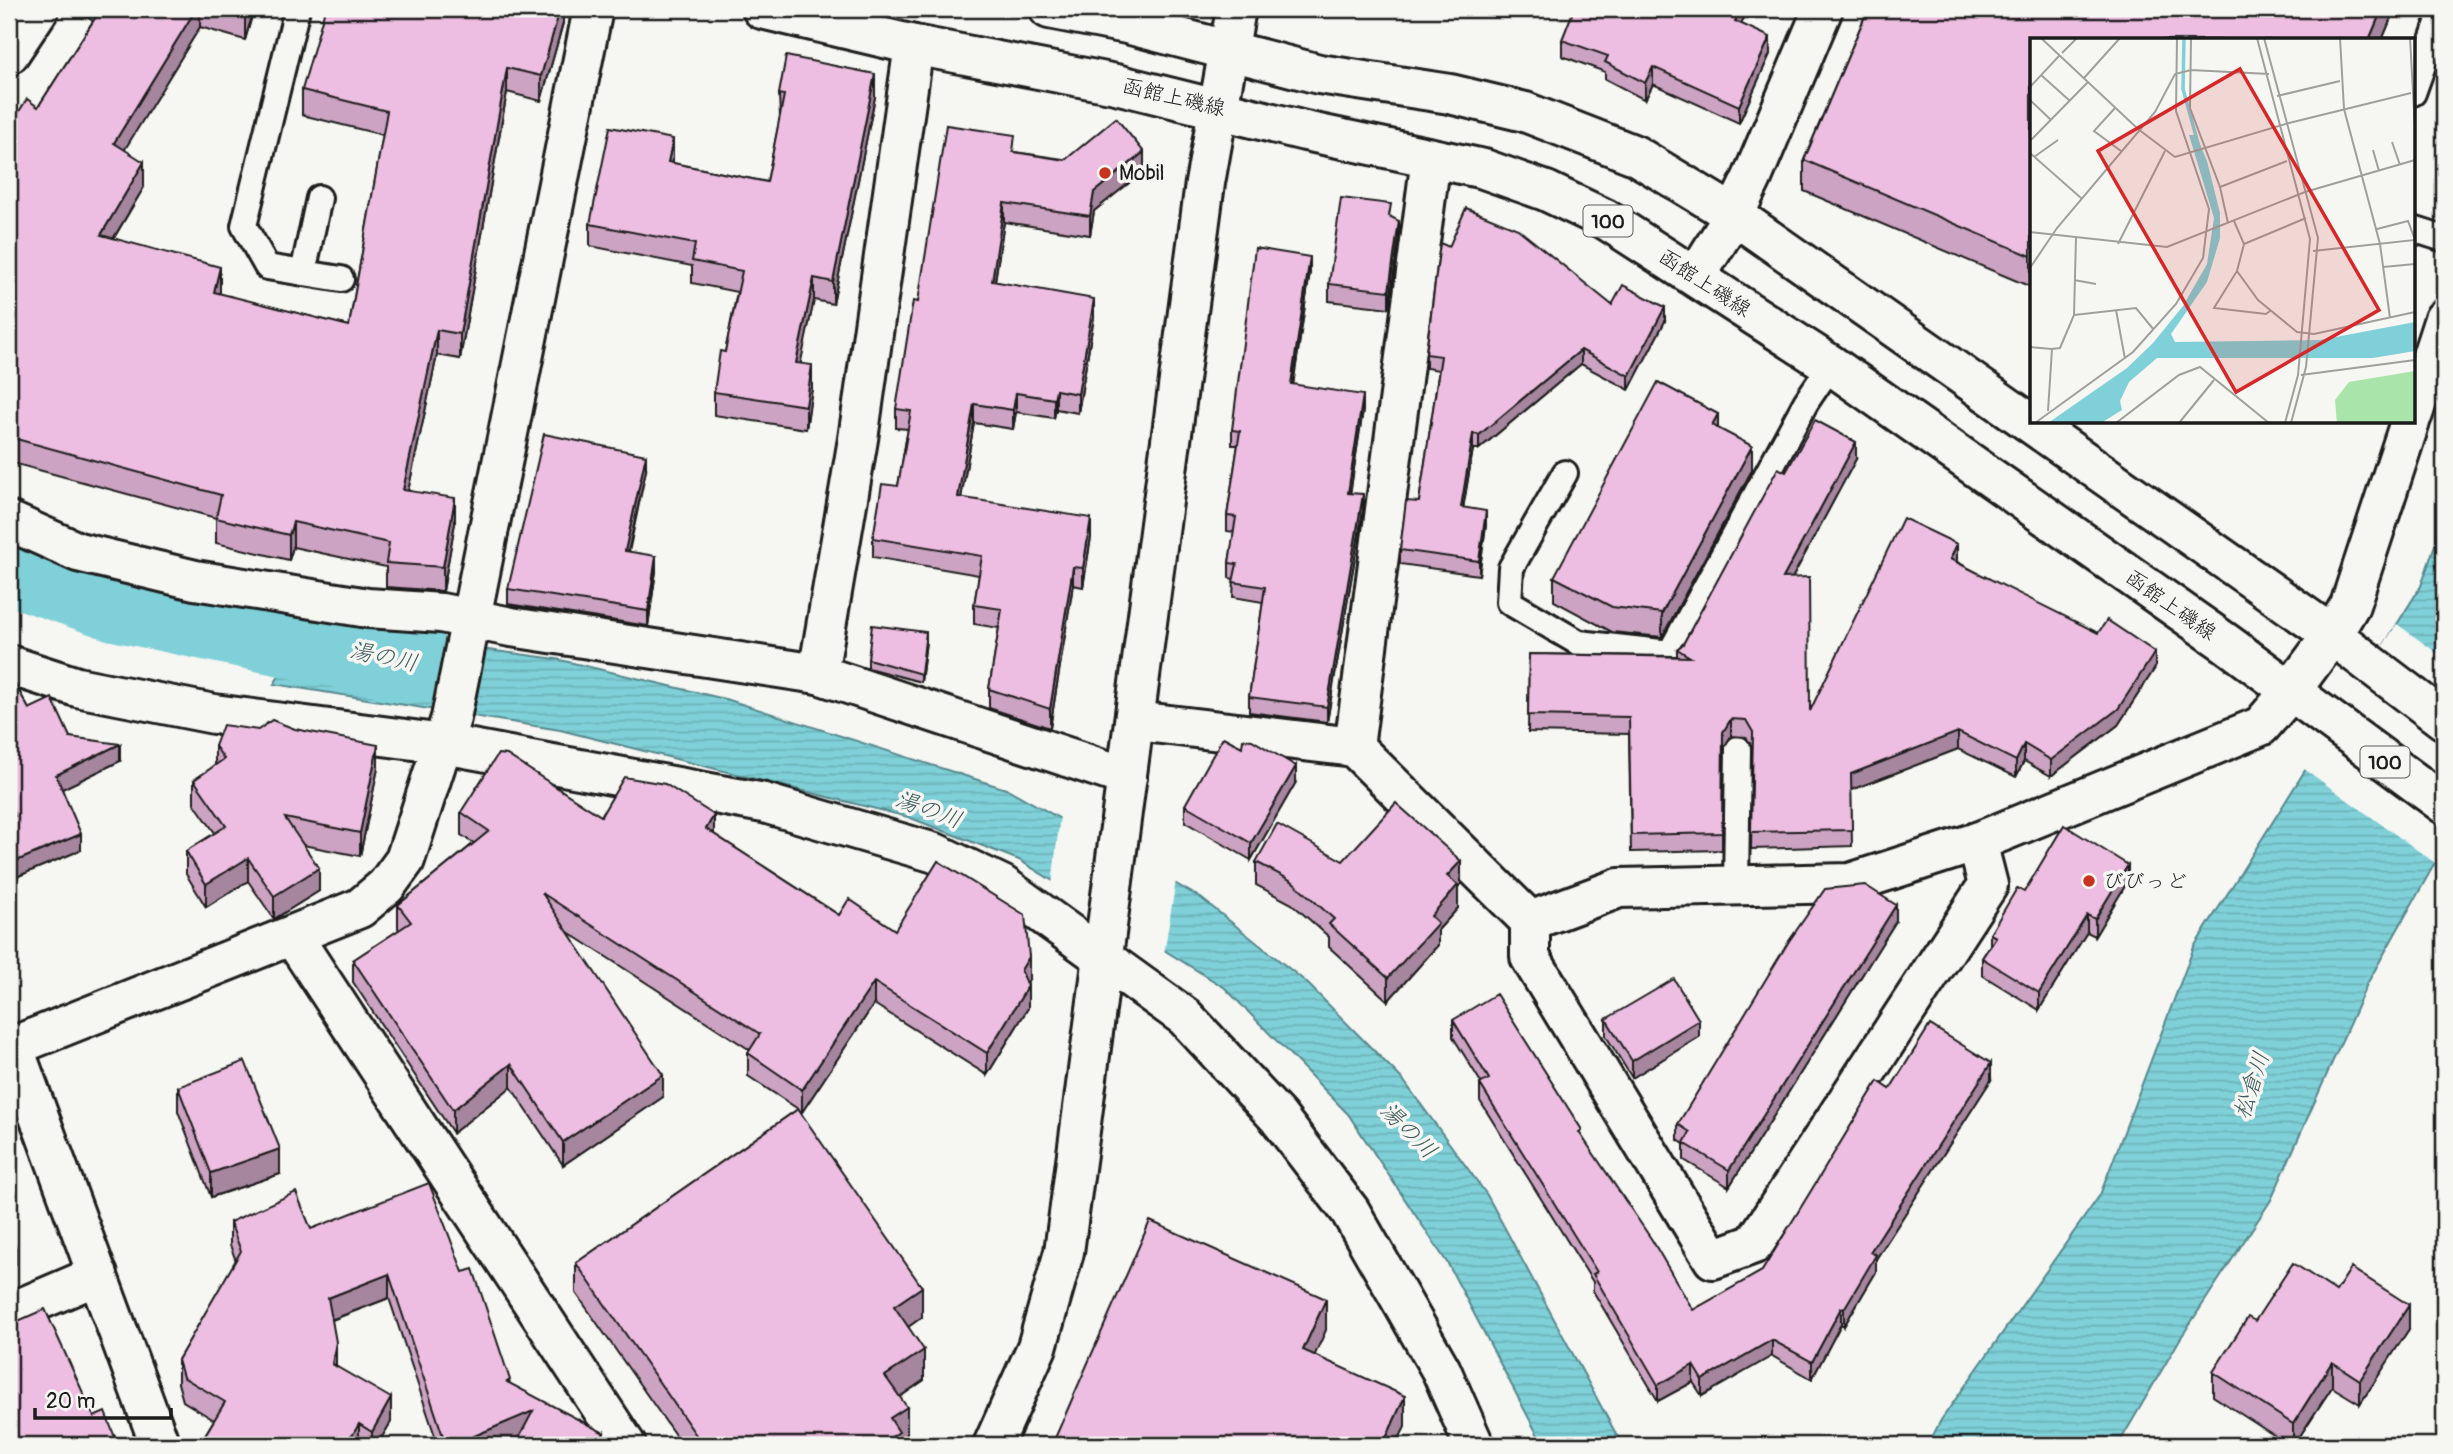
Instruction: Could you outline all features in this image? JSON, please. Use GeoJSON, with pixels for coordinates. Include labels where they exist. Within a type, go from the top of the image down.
{"type":"FeatureCollection","features":[{"type":"Feature","properties":{"kind":"street"},"geometry":{"type":"LineString","coordinates":[[9,54],[39,9]]}},
{"type":"Feature","properties":{"kind":"street"},"geometry":{"type":"LineString","coordinates":[[160,1445],[10,1042],[293,937],[360,908],[386,886],[405,860],[448,731],[593,9]]}},
{"type":"Feature","properties":{"kind":"street","name":"函館上磯線"},"geometry":{"type":"LineString","coordinates":[[762,9],[914,45],[1116,84],[1217,107],[1305,131],[1484,169],[1546,191],[1605,219],[1831,365],[2226,643],[2444,804]]}},
{"type":"Feature","properties":{"kind":"street"},"geometry":{"type":"LineString","coordinates":[[1049,9],[1127,24],[1319,74],[1450,94],[1525,112],[1635,155],[1734,215],[2030,423]]}},
{"type":"Feature","properties":{"kind":"street"},"geometry":{"type":"LineString","coordinates":[[993,1445],[1037,1347],[1064,1252],[1103,943],[1136,721],[1217,107],[1236,9]]}},
{"type":"Feature","properties":{"kind":"street"},"geometry":{"type":"LineString","coordinates":[[1696,276],[1734,215],[1823,9]]}},
{"type":"Feature","properties":{"kind":"street"},"geometry":{"type":"LineString","coordinates":[[818,674],[858,439],[914,45]]}},
{"type":"Feature","properties":{"kind":"street"},"geometry":{"type":"LineString","coordinates":[[1354,747],[1431,158]]}},
{"type":"Feature","properties":{"kind":"street"},"geometry":{"type":"LineString","coordinates":[[2414,411],[2444,319]]}},
{"type":"Feature","properties":{"kind":"street"},"geometry":{"type":"LineString","coordinates":[[2032,424],[2332,635],[2444,720]]}},
{"type":"Feature","properties":{"kind":"street"},"geometry":{"type":"LineString","coordinates":[[1530,921],[1619,888],[1850,883],[1977,842],[2260,726],[2290,692],[2332,635],[2350,605],[2409,424]]}},
{"type":"Feature","properties":{"kind":"street"},"geometry":{"type":"LineString","coordinates":[[9,521],[78,552],[195,580],[470,625],[510,627],[818,674],[1124,795]]}},
{"type":"Feature","properties":{"kind":"street"},"geometry":{"type":"LineString","coordinates":[[9,665],[77,687],[214,714],[448,731],[764,803],[935,853],[1002,885],[1103,943],[1185,1017],[1294,1138],[1350,1211],[1441,1370],[1475,1445]]}},
{"type":"Feature","properties":{"kind":"street"},"geometry":{"type":"LineString","coordinates":[[1136,721],[1354,747],[1530,921],[1530,957],[1713,1259],[1754,1244],[1988,886],[1977,842]]}},
{"type":"Feature","properties":{"kind":"street"},"geometry":{"type":"LineString","coordinates":[[293,937],[626,1445]]}},
{"type":"Feature","properties":{"kind":"street"},"geometry":{"type":"LineString","coordinates":[[9,1313],[97,1275]]}},
{"type":"Feature","properties":{"kind":"lane"},"geometry":{"type":"LineString","coordinates":[[297,9],[244,226],[267,267],[341,279]]}},
{"type":"Feature","properties":{"kind":"lane"},"geometry":{"type":"LineString","coordinates":[[2414,90],[2444,9]]}},
{"type":"Feature","properties":{"kind":"lane"},"geometry":{"type":"LineString","coordinates":[[303,273],[318,198]]}},
{"type":"Feature","properties":{"kind":"lane"},"geometry":{"type":"LineString","coordinates":[[2414,229],[2444,239]]}},
{"type":"Feature","properties":{"kind":"lane"},"geometry":{"type":"LineString","coordinates":[[1565,473],[1511,568],[1508,602],[1578,643],[1671,653],[1806,402],[1831,365]]}},
{"type":"Feature","properties":{"kind":"lane"},"geometry":{"type":"LineString","coordinates":[[1736,886],[1738,749]]}},
{"type":"Feature","properties":{"kind":"water","name":"松倉川"},"geometry":{"type":"Polygon","coordinates":[[[2444,518],[2444,847],[2367,984],[2271,1200],[2180,1339],[2118,1445],[1928,1445],[1941,1420],[2100,1195],[2194,947],[2421,586],[2444,518]]]}},
{"type":"Feature","properties":{"kind":"water"},"geometry":{"type":"Polygon","coordinates":[[[310,626],[556,659],[729,700],[1009,790],[1201,898],[1306,982],[1403,1080],[1487,1195],[1622,1445],[1543,1445],[1448,1264],[1348,1114],[1225,988],[1019,860],[908,817],[560,730],[274,684],[310,626]]]}},
{"type":"Feature","properties":{"kind":"pier"},"geometry":{"type":"Polygon","coordinates":[[[2397,624],[2444,658],[2444,854],[2438,865],[2303,768],[2397,624]]]}},
{"type":"Feature","properties":{"kind":"pier"},"geometry":{"type":"Polygon","coordinates":[[[1060,815],[1176,880],[1164,954],[1052,885],[1060,815]]]}},
{"type":"Feature","properties":{"kind":"building"},"geometry":{"type":"Polygon","coordinates":[[[101,9],[196,9],[114,143],[144,162],[101,235],[220,267],[214,292],[349,326],[387,111],[302,90],[325,9],[560,9],[541,76],[507,68],[460,334],[437,330],[403,490],[455,498],[443,567],[386,563],[389,543],[293,522],[289,535],[216,518],[221,495],[9,437],[9,127],[27,99],[38,107],[101,9]]]}},
{"type":"Feature","properties":{"kind":"building"},"geometry":{"type":"Polygon","coordinates":[[[222,9],[247,9],[245,15],[222,9]]]}},
{"type":"Feature","properties":{"kind":"building"},"geometry":{"type":"Polygon","coordinates":[[[1574,9],[1740,9],[1735,21],[1770,37],[1739,106],[1653,67],[1645,83],[1605,62],[1608,56],[1562,40],[1574,9]]]}},
{"type":"Feature","properties":{"kind":"building"},"geometry":{"type":"Polygon","coordinates":[[[1868,9],[2382,9],[2370,38],[2030,38],[2030,256],[1804,160],[1868,9]]]}},
{"type":"Feature","properties":{"kind":"building"},"geometry":{"type":"Polygon","coordinates":[[[786,56],[875,74],[833,282],[814,278],[796,363],[812,365],[806,406],[714,392],[720,351],[725,352],[742,271],[692,261],[695,244],[590,224],[610,127],[673,139],[668,162],[767,182],[784,95],[779,94],[786,56]]]}},
{"type":"Feature","properties":{"kind":"building"},"geometry":{"type":"Polygon","coordinates":[[[1116,118],[1144,152],[1094,192],[1090,216],[1004,203],[992,281],[1094,299],[1078,394],[1056,390],[1054,399],[1016,393],[1013,410],[974,404],[958,497],[1091,518],[1083,568],[1073,567],[1050,709],[989,689],[1002,609],[974,605],[982,556],[873,538],[882,484],[898,486],[911,411],[896,409],[913,301],[918,302],[946,125],[1015,135],[1013,152],[1065,160],[1116,118]]]}},
{"type":"Feature","properties":{"kind":"building"},"geometry":{"type":"Polygon","coordinates":[[[1341,198],[1391,204],[1389,216],[1399,221],[1389,291],[1329,284],[1341,198]]]}},
{"type":"Feature","properties":{"kind":"building"},"geometry":{"type":"Polygon","coordinates":[[[1466,208],[1518,229],[1612,305],[1623,285],[1665,307],[1629,376],[1581,350],[1479,435],[1473,434],[1461,507],[1486,511],[1479,561],[1400,550],[1406,501],[1419,502],[1441,356],[1426,354],[1440,243],[1449,247],[1466,208]]]}},
{"type":"Feature","properties":{"kind":"building"},"geometry":{"type":"Polygon","coordinates":[[[1255,248],[1310,257],[1291,384],[1363,395],[1348,493],[1363,494],[1327,707],[1249,697],[1265,587],[1233,582],[1237,564],[1229,563],[1236,517],[1227,516],[1240,431],[1232,430],[1255,248]]]}},
{"type":"Feature","properties":{"kind":"building"},"geometry":{"type":"Polygon","coordinates":[[[1658,382],[1718,414],[1712,425],[1752,446],[1662,613],[1612,607],[1554,577],[1658,382]]]}},
{"type":"Feature","properties":{"kind":"building"},"geometry":{"type":"Polygon","coordinates":[[[1815,420],[1856,442],[1783,578],[1809,577],[1810,711],[1903,518],[1957,544],[1950,559],[2098,633],[2107,620],[2155,652],[2118,709],[2051,760],[2024,744],[2016,761],[1958,732],[1851,774],[1852,830],[1751,832],[1753,732],[1746,720],[1731,719],[1723,732],[1722,833],[1631,835],[1629,717],[1528,715],[1529,654],[1690,657],[1677,649],[1683,644],[1778,468],[1786,472],[1815,420]]]}},
{"type":"Feature","properties":{"kind":"building"},"geometry":{"type":"Polygon","coordinates":[[[544,434],[646,455],[625,551],[656,556],[648,611],[508,589],[544,434]]]}},
{"type":"Feature","properties":{"kind":"building"},"geometry":{"type":"Polygon","coordinates":[[[872,625],[926,632],[921,674],[868,659],[872,625]]]}},
{"type":"Feature","properties":{"kind":"building"},"geometry":{"type":"Polygon","coordinates":[[[9,673],[29,709],[52,698],[70,737],[120,744],[56,775],[81,834],[9,864],[9,819],[15,816],[9,803],[9,673]]]}},
{"type":"Feature","properties":{"kind":"building"},"geometry":{"type":"Polygon","coordinates":[[[272,720],[295,729],[378,745],[360,833],[285,818],[319,868],[274,896],[248,858],[206,884],[186,851],[226,826],[194,780],[224,759],[215,746],[223,725],[258,730],[272,720]]]}},
{"type":"Feature","properties":{"kind":"building"},"geometry":{"type":"Polygon","coordinates":[[[1223,737],[1242,747],[1243,739],[1252,740],[1296,766],[1251,843],[1185,805],[1223,737]]]}},
{"type":"Feature","properties":{"kind":"building"},"geometry":{"type":"Polygon","coordinates":[[[498,754],[507,755],[601,816],[624,777],[665,784],[714,815],[706,829],[839,915],[849,899],[895,930],[938,861],[1025,915],[1029,957],[1021,970],[1028,986],[987,1053],[874,982],[802,1090],[748,1053],[760,1034],[542,893],[663,1075],[563,1142],[511,1064],[453,1110],[353,960],[411,922],[398,905],[489,831],[461,812],[498,754]]]}},
{"type":"Feature","properties":{"kind":"building"},"geometry":{"type":"Polygon","coordinates":[[[1396,803],[1461,861],[1447,876],[1458,885],[1431,916],[1438,923],[1388,978],[1329,924],[1334,919],[1292,881],[1256,862],[1277,824],[1343,861],[1396,803]]]}},
{"type":"Feature","properties":{"kind":"building"},"geometry":{"type":"Polygon","coordinates":[[[2064,825],[2128,865],[2095,919],[2087,915],[2039,993],[1982,958],[1996,937],[1990,934],[2017,888],[2024,892],[2064,825]]]}},
{"type":"Feature","properties":{"kind":"building"},"geometry":{"type":"Polygon","coordinates":[[[1865,885],[1896,905],[1729,1170],[1684,1143],[1690,1132],[1678,1124],[1789,941],[1825,889],[1865,885]]]}},
{"type":"Feature","properties":{"kind":"building"},"geometry":{"type":"Polygon","coordinates":[[[1674,979],[1699,1020],[1632,1061],[1606,1019],[1674,979]]]}},
{"type":"Feature","properties":{"kind":"building"},"geometry":{"type":"Polygon","coordinates":[[[1496,994],[1582,1130],[1579,1132],[1652,1240],[1693,1310],[1762,1271],[1878,1081],[1890,1089],[1930,1025],[1991,1063],[1870,1252],[1876,1255],[1844,1309],[1841,1308],[1812,1362],[1772,1340],[1702,1380],[1693,1365],[1658,1385],[1593,1274],[1597,1272],[1480,1084],[1489,1079],[1453,1020],[1496,994]]]}},
{"type":"Feature","properties":{"kind":"building"},"geometry":{"type":"Polygon","coordinates":[[[245,1061],[280,1149],[211,1173],[178,1087],[245,1061]]]}},
{"type":"Feature","properties":{"kind":"building"},"geometry":{"type":"Polygon","coordinates":[[[798,1109],[922,1287],[894,1306],[924,1350],[885,1376],[907,1407],[890,1418],[899,1432],[880,1445],[777,1445],[774,1441],[768,1445],[703,1445],[576,1263],[798,1109]]]}},
{"type":"Feature","properties":{"kind":"building"},"geometry":{"type":"Polygon","coordinates":[[[9,1127],[15,1143],[9,1145],[9,1127]]]}},
{"type":"Feature","properties":{"kind":"building"},"geometry":{"type":"Polygon","coordinates":[[[429,1183],[463,1272],[473,1269],[510,1380],[507,1382],[604,1433],[597,1445],[515,1445],[533,1411],[453,1445],[446,1445],[389,1274],[328,1298],[336,1342],[332,1364],[391,1398],[372,1432],[359,1424],[352,1436],[330,1445],[223,1445],[205,1435],[225,1402],[183,1377],[178,1360],[241,1251],[230,1222],[296,1192],[311,1229],[429,1183]]]}},
{"type":"Feature","properties":{"kind":"building"},"geometry":{"type":"Polygon","coordinates":[[[1150,1221],[1326,1299],[1303,1350],[1405,1396],[1383,1445],[1052,1445],[1150,1221]]]}},
{"type":"Feature","properties":{"kind":"building"},"geometry":{"type":"Polygon","coordinates":[[[9,1226],[16,1248],[9,1250],[9,1226]]]}},
{"type":"Feature","properties":{"kind":"building"},"geometry":{"type":"Polygon","coordinates":[[[2293,1263],[2336,1291],[2351,1268],[2409,1305],[2360,1380],[2332,1362],[2293,1424],[2213,1372],[2248,1317],[2255,1321],[2293,1263]]]}},
{"type":"Feature","properties":{"kind":"building"},"geometry":{"type":"Polygon","coordinates":[[[45,1309],[94,1417],[105,1412],[118,1445],[9,1445],[9,1325],[45,1309]]]}},
{"type":"Feature","properties":{"kind":"waterway","name":"湯の川"},"geometry":{"type":"LineString","coordinates":[[9,563],[116,600],[412,662]]}},
{"type":"Feature","properties":{"kind":"place","name":"Mobil"},"geometry":{"type":"Point","coordinates":[1105,173]}},
{"type":"Feature","properties":{"kind":"place","name":"びびっど"},"geometry":{"type":"Point","coordinates":[2089,881]}}]}
